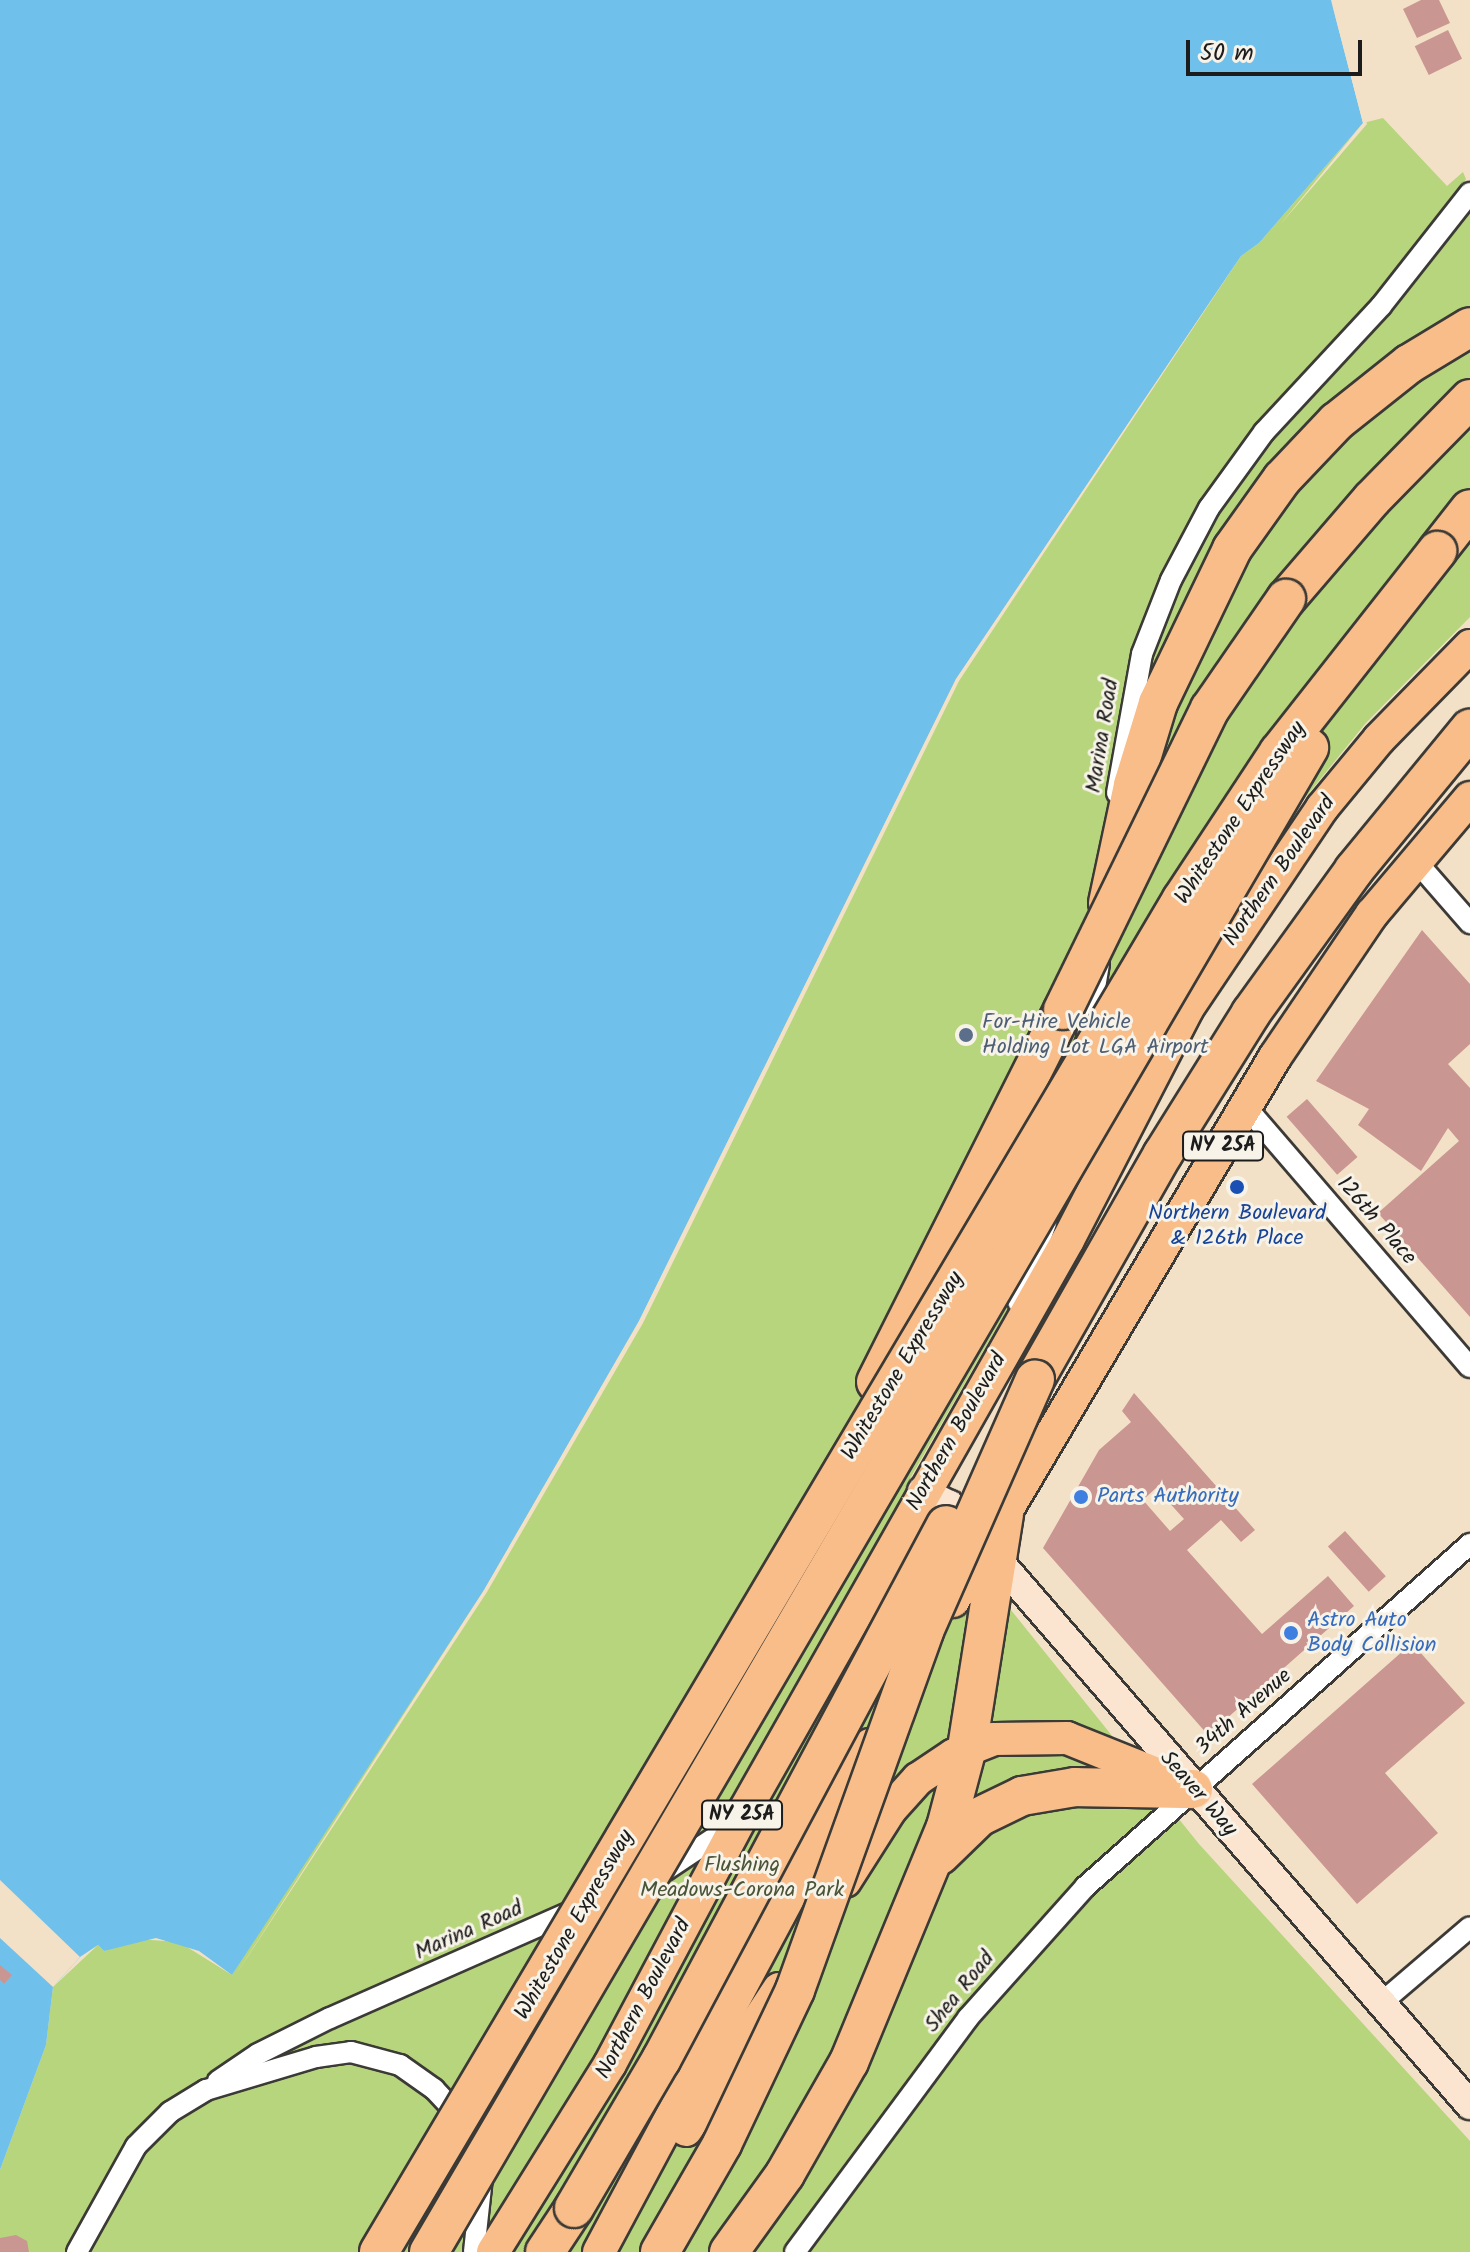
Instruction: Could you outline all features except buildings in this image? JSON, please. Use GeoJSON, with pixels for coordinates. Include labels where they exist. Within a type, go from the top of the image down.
{"type":"FeatureCollection","features":[{"type":"Feature","properties":{"kind":"highway"},"geometry":{"type":"LineString","coordinates":[[1108,903],[1138,765],[1167,679],[1220,569],[1282,479],[1358,403],[1470,327]]}},
{"type":"Feature","properties":{"kind":"highway"},"geometry":{"type":"LineString","coordinates":[[762,1603],[948,1245],[1191,746],[1230,675],[1286,599],[1372,499],[1470,399]]}},
{"type":"Feature","properties":{"kind":"highway"},"geometry":{"type":"LineString","coordinates":[[1286,599],[1386,504],[1470,440]]}},
{"type":"Feature","properties":{"kind":"highway","name":"Whitestone Expressway"},"geometry":{"type":"LineString","coordinates":[[379,2252],[762,1603],[1215,846],[1288,740],[1470,509]]}},
{"type":"Feature","properties":{"kind":"highway"},"geometry":{"type":"LineString","coordinates":[[429,2252],[1294,775],[1437,551]]}},
{"type":"Feature","properties":{"kind":"highway"},"geometry":{"type":"LineString","coordinates":[[545,2252],[661,2060],[916,1575],[1035,1379],[1156,1166],[1251,1013],[1328,905],[1470,731]]}},
{"type":"Feature","properties":{"kind":"highway"},"geometry":{"type":"LineString","coordinates":[[660,2252],[729,2131],[795,1990],[924,1631],[1035,1379]]}},
{"type":"Feature","properties":{"kind":"highway"},"geometry":{"type":"LineString","coordinates":[[729,2252],[808,2138],[885,1983],[931,1867],[967,1748],[995,1538]]}},
{"type":"Feature","properties":{"kind":"highway"},"geometry":{"type":"LineString","coordinates":[[931,1867],[979,1817],[1022,1796],[1075,1787],[1193,1789]]}},
{"type":"Feature","properties":{"kind":"main road","name":"Northern Boulevard"},"geometry":{"type":"LineString","coordinates":[[493,2252],[610,2064],[745,1810],[922,1491],[1068,1240],[1159,1059],[1225,949],[1350,772],[1470,646]]}},
{"type":"Feature","properties":{"kind":"main road","name":"NY 25A"},"geometry":{"type":"LineString","coordinates":[[601,2252],[845,1791],[1246,1107],[1323,983],[1415,860],[1470,798]]}},
{"type":"Feature","properties":{"kind":"main road","name":"Seaver Way"},"geometry":{"type":"LineString","coordinates":[[922,1491],[945,1500],[995,1538],[1193,1789],[1470,2105]]}},
{"type":"Feature","properties":{"kind":"main road"},"geometry":{"type":"LineString","coordinates":[[601,2252],[741,2050],[890,1810],[918,1779],[967,1748],[1007,1736],[1067,1738],[1193,1789]]}},
{"type":"Feature","properties":{"kind":"street","name":"Marina Road"},"geometry":{"type":"LineString","coordinates":[[988,1379],[1051,1204],[1085,1044],[1108,903],[1130,704],[1151,629],[1189,545],[1264,432],[1381,306],[1470,193]]}},
{"type":"Feature","properties":{"kind":"street"},"geometry":{"type":"LineString","coordinates":[[1415,860],[1470,923]]}},
{"type":"Feature","properties":{"kind":"street","name":"126th Place"},"geometry":{"type":"LineString","coordinates":[[1246,1107],[1470,1367]]}},
{"type":"Feature","properties":{"kind":"street","name":"34th Avenue"},"geometry":{"type":"LineString","coordinates":[[1193,1789],[1470,1544]]}},
{"type":"Feature","properties":{"kind":"street","name":"Shea Road"},"geometry":{"type":"LineString","coordinates":[[795,2252],[997,1983],[1085,1887],[1193,1789]]}},
{"type":"Feature","properties":{"kind":"street","name":"Marina Road"},"geometry":{"type":"LineString","coordinates":[[77,2252],[136,2146],[162,2118],[258,2054],[330,2018],[666,1870],[718,1838],[745,1810]]}},
{"type":"Feature","properties":{"kind":"street"},"geometry":{"type":"LineString","coordinates":[[1380,2004],[1470,1927]]}},
{"type":"Feature","properties":{"kind":"street","name":"Marina Road"},"geometry":{"type":"LineString","coordinates":[[206,2090],[338,2053],[385,2058],[418,2076],[451,2104],[475,2145],[482,2195],[474,2252]]}},
{"type":"Feature","properties":{"kind":"green space","name":"Flushing Meadows-Corona Park"},"geometry":{"type":"Polygon","coordinates":[[[1383,118],[1447,186],[1463,172],[1466,179],[1456,194],[1470,206],[1470,617],[1365,724],[1288,819],[1126,1076],[1082,1179],[908,1482],[1199,1844],[1470,2141],[1470,2252],[0,2252],[0,2170],[46,2045],[53,1987],[98,1945],[104,1951],[137,1939],[179,1942],[232,1975],[639,1321],[956,679],[1241,256],[1259,243],[1363,123],[1383,118]]]}},
{"type":"Feature","properties":{"kind":"water"},"geometry":{"type":"Polygon","coordinates":[[[0,0],[1331,0],[1363,123],[1259,243],[1241,256],[956,679],[639,1321],[484,1590],[232,1975],[199,1951],[156,1938],[104,1951],[98,1945],[80,1957],[53,1987],[46,2045],[0,2170],[0,0]]]}},
{"type":"Feature","properties":{"kind":"pier"},"geometry":{"type":"Polygon","coordinates":[[[1331,0],[1367,124],[1279,226],[1363,123],[1331,0]]]}},
{"type":"Feature","properties":{"kind":"pier"},"geometry":{"type":"Polygon","coordinates":[[[1241,256],[959,681],[643,1323],[487,1592],[233,1979],[484,1590],[639,1321],[956,679],[1241,256]]]}},
{"type":"Feature","properties":{"kind":"pier"},"geometry":{"type":"Polygon","coordinates":[[[0,1880],[80,1957],[53,1987],[0,1938],[0,1880]]]}},
{"type":"Feature","properties":{"kind":"place","name":"For-Hire Vehicle Holding Lot LGA Airport"},"geometry":{"type":"Point","coordinates":[966,1035]}},
{"type":"Feature","properties":{"kind":"place","name":"Northern Boulevard & 126th Place"},"geometry":{"type":"Point","coordinates":[1237,1187]}},
{"type":"Feature","properties":{"kind":"place","name":"Parts Authority"},"geometry":{"type":"Point","coordinates":[1081,1497]}},
{"type":"Feature","properties":{"kind":"place","name":"Astro Auto Body Collision"},"geometry":{"type":"Point","coordinates":[1291,1633]}}]}
